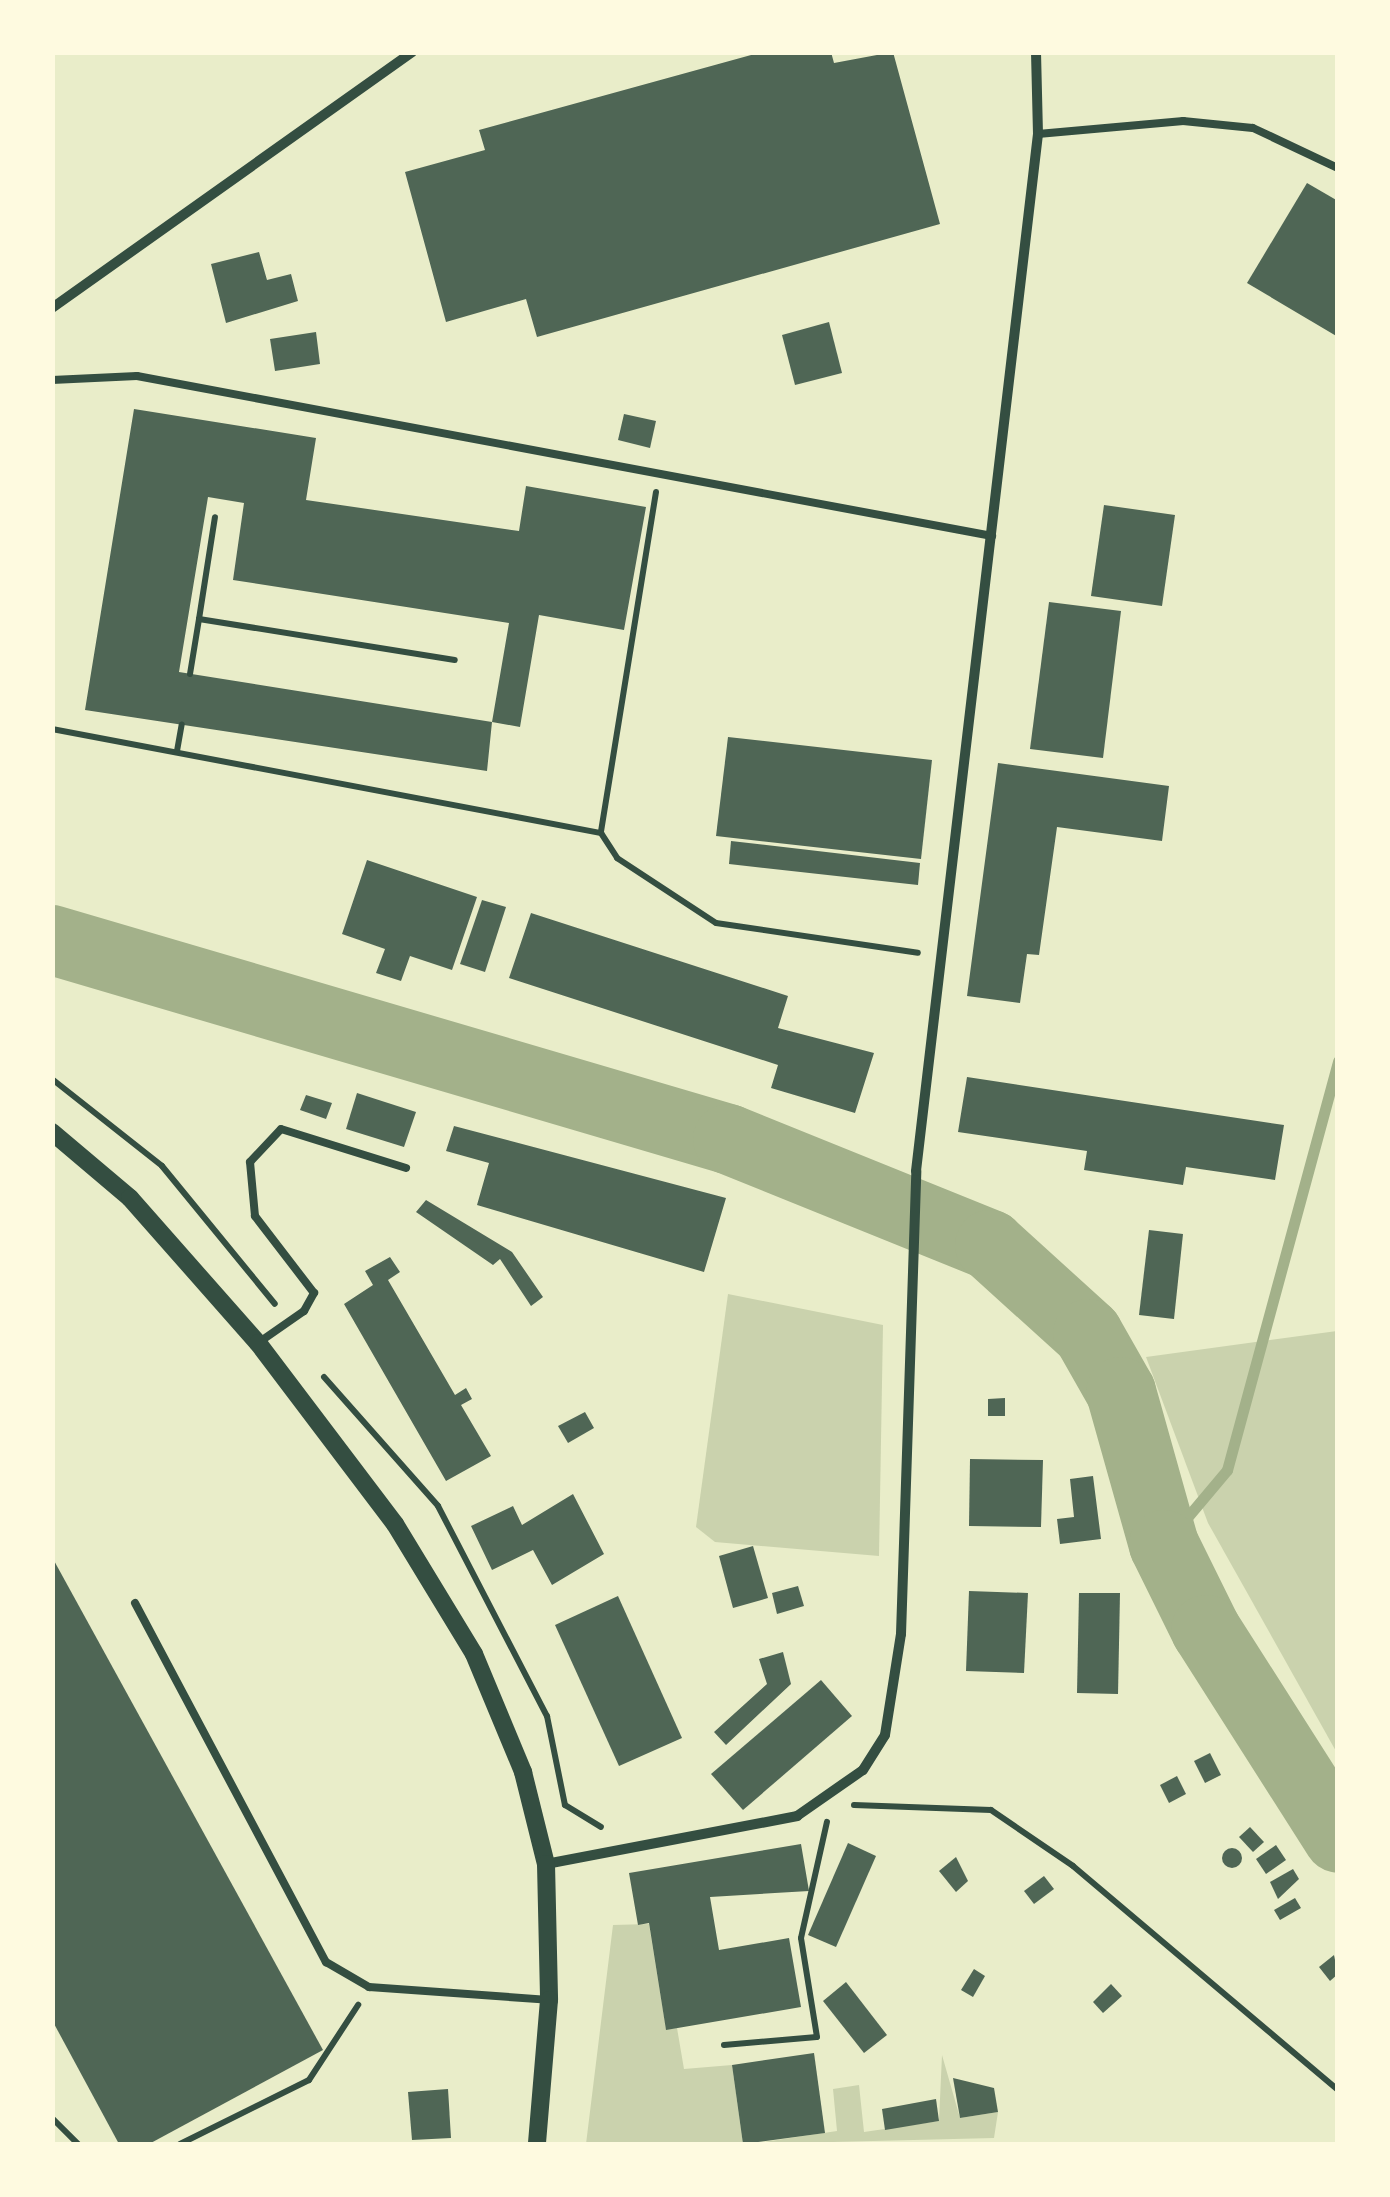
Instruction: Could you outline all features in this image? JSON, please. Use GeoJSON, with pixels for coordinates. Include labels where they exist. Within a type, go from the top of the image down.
{"type":"FeatureCollection","features":[{"type":"Feature","properties":{"kind":"street"},"geometry":{"type":"LineString","coordinates":[[52,308],[412,52]]}},
{"type":"Feature","properties":{"kind":"street"},"geometry":{"type":"LineString","coordinates":[[546,1864],[762,1826],[830,1796],[863,1770],[897,1687],[916,1171],[1038,134],[1036,52]]}},
{"type":"Feature","properties":{"kind":"street"},"geometry":{"type":"LineString","coordinates":[[52,1132],[123,1190],[258,1343],[451,1610],[511,1734],[546,1864],[549,2000],[537,2144]]}},
{"type":"Feature","properties":{"kind":"lane"},"geometry":{"type":"LineString","coordinates":[[1038,134],[1184,121],[1253,128],[1338,168]]}},
{"type":"Feature","properties":{"kind":"lane"},"geometry":{"type":"LineString","coordinates":[[52,380],[137,376],[992,536]]}},
{"type":"Feature","properties":{"kind":"lane"},"geometry":{"type":"LineString","coordinates":[[258,1343],[304,1311],[314,1293],[256,1216],[250,1162],[281,1129],[406,1168]]}},
{"type":"Feature","properties":{"kind":"lane"},"geometry":{"type":"LineString","coordinates":[[135,1603],[326,1962],[370,1987],[549,2000]]}},
{"type":"Feature","properties":{"kind":"path"},"geometry":{"type":"LineString","coordinates":[[657,488],[600,833],[617,858],[716,923],[939,956]]}},
{"type":"Feature","properties":{"kind":"path"},"geometry":{"type":"LineString","coordinates":[[190,674],[215,517]]}},
{"type":"Feature","properties":{"kind":"path"},"geometry":{"type":"LineString","coordinates":[[199,619],[455,660]]}},
{"type":"Feature","properties":{"kind":"path"},"geometry":{"type":"LineString","coordinates":[[177,751],[182,724]]}},
{"type":"Feature","properties":{"kind":"path"},"geometry":{"type":"LineString","coordinates":[[52,729],[600,833]]}},
{"type":"Feature","properties":{"kind":"path"},"geometry":{"type":"LineString","coordinates":[[724,2045],[817,2037],[801,1938],[830,1796]]}},
{"type":"Feature","properties":{"kind":"path"},"geometry":{"type":"LineString","coordinates":[[830,1796],[836,1805],[990,1810],[1073,1866],[1338,2090]]}},
{"type":"Feature","properties":{"kind":"path"},"geometry":{"type":"LineString","coordinates":[[180,2144],[309,2080],[370,1987]]}},
{"type":"Feature","properties":{"kind":"path"},"geometry":{"type":"LineString","coordinates":[[52,2118],[78,2144]]}},
{"type":"Feature","properties":{"kind":"green space"},"geometry":{"type":"Polygon","coordinates":[[[728,1294],[883,1325],[879,1556],[715,1542],[696,1527],[728,1294]]]}},
{"type":"Feature","properties":{"kind":"green space"},"geometry":{"type":"Polygon","coordinates":[[[1338,1331],[1337,1753],[1208,1523],[1146,1357],[1338,1331]]]}},
{"type":"Feature","properties":{"kind":"green space"},"geometry":{"type":"Polygon","coordinates":[[[649,1924],[666,2029],[677,2028],[684,2069],[732,2065],[743,2144],[586,2144],[613,1925],[649,1924]]]}},
{"type":"Feature","properties":{"kind":"green space"},"geometry":{"type":"Polygon","coordinates":[[[942,2055],[960,2118],[998,2112],[994,2138],[750,2144],[837,2131],[833,2089],[859,2085],[864,2132],[939,2121],[942,2055]]]}},
{"type":"Feature","properties":{"kind":"building"},"geometry":{"type":"Polygon","coordinates":[[[762,52],[831,52],[834,63],[893,52],[940,224],[537,337],[526,299],[446,322],[405,172],[485,150],[479,130],[762,52]]]}},
{"type":"Feature","properties":{"kind":"building"},"geometry":{"type":"Polygon","coordinates":[[[1307,183],[1338,201],[1338,337],[1247,283],[1307,183]]]}},
{"type":"Feature","properties":{"kind":"building"},"geometry":{"type":"Polygon","coordinates":[[[259,252],[267,280],[291,274],[298,301],[226,323],[211,264],[259,252]]]}},
{"type":"Feature","properties":{"kind":"building"},"geometry":{"type":"Polygon","coordinates":[[[829,322],[842,373],[795,385],[782,335],[829,322]]]}},
{"type":"Feature","properties":{"kind":"building"},"geometry":{"type":"Polygon","coordinates":[[[316,332],[320,364],[275,371],[270,339],[316,332]]]}},
{"type":"Feature","properties":{"kind":"building"},"geometry":{"type":"Polygon","coordinates":[[[134,409],[316,438],[306,500],[519,531],[526,486],[646,507],[624,630],[539,615],[520,727],[492,722],[487,771],[85,710],[134,409]],[[208,497],[179,672],[492,722],[509,623],[233,580],[244,503],[208,497]]]}},
{"type":"Feature","properties":{"kind":"building"},"geometry":{"type":"Polygon","coordinates":[[[624,414],[656,421],[650,448],[618,440],[624,414]]]}},
{"type":"Feature","properties":{"kind":"building"},"geometry":{"type":"Polygon","coordinates":[[[1104,505],[1175,515],[1162,606],[1091,596],[1104,505]]]}},
{"type":"Feature","properties":{"kind":"building"},"geometry":{"type":"Polygon","coordinates":[[[1049,602],[1121,611],[1103,758],[1030,749],[1049,602]]]}},
{"type":"Feature","properties":{"kind":"building"},"geometry":{"type":"Polygon","coordinates":[[[728,737],[932,760],[921,859],[716,836],[728,737]]]}},
{"type":"Feature","properties":{"kind":"building"},"geometry":{"type":"Polygon","coordinates":[[[998,763],[1169,786],[1162,841],[1057,827],[1039,955],[1027,954],[1020,1003],[967,996],[998,763]]]}},
{"type":"Feature","properties":{"kind":"building"},"geometry":{"type":"Polygon","coordinates":[[[731,841],[920,863],[918,885],[729,864],[731,841]]]}},
{"type":"Feature","properties":{"kind":"building"},"geometry":{"type":"Polygon","coordinates":[[[367,860],[477,897],[452,970],[410,956],[401,981],[376,973],[385,949],[342,934],[367,860]]]}},
{"type":"Feature","properties":{"kind":"building"},"geometry":{"type":"Polygon","coordinates":[[[482,900],[506,907],[485,972],[460,964],[482,900]]]}},
{"type":"Feature","properties":{"kind":"building"},"geometry":{"type":"Polygon","coordinates":[[[531,913],[788,996],[778,1028],[874,1053],[855,1113],[771,1088],[778,1065],[509,978],[531,913]]]}},
{"type":"Feature","properties":{"kind":"building"},"geometry":{"type":"Polygon","coordinates":[[[967,1077],[1284,1125],[1275,1180],[1186,1167],[1183,1185],[1084,1170],[1087,1151],[958,1132],[967,1077]]]}},
{"type":"Feature","properties":{"kind":"building"},"geometry":{"type":"Polygon","coordinates":[[[357,1093],[416,1112],[404,1147],[346,1129],[357,1093]]]}},
{"type":"Feature","properties":{"kind":"building"},"geometry":{"type":"Polygon","coordinates":[[[306,1095],[332,1103],[326,1119],[300,1110],[306,1095]]]}},
{"type":"Feature","properties":{"kind":"building"},"geometry":{"type":"Polygon","coordinates":[[[454,1126],[726,1198],[704,1272],[477,1205],[489,1163],[446,1151],[454,1126]]]}},
{"type":"Feature","properties":{"kind":"building"},"geometry":{"type":"Polygon","coordinates":[[[426,1200],[512,1252],[543,1297],[531,1306],[500,1259],[493,1265],[416,1212],[426,1200]]]}},
{"type":"Feature","properties":{"kind":"building"},"geometry":{"type":"Polygon","coordinates":[[[1149,1230],[1183,1234],[1174,1319],[1139,1315],[1149,1230]]]}},
{"type":"Feature","properties":{"kind":"building"},"geometry":{"type":"Polygon","coordinates":[[[390,1257],[400,1272],[388,1280],[455,1395],[466,1388],[472,1399],[461,1405],[491,1456],[446,1481],[344,1304],[373,1285],[365,1271],[390,1257]]]}},
{"type":"Feature","properties":{"kind":"building"},"geometry":{"type":"Polygon","coordinates":[[[1005,1398],[1005,1416],[988,1416],[988,1399],[1005,1398]]]}},
{"type":"Feature","properties":{"kind":"building"},"geometry":{"type":"Polygon","coordinates":[[[585,1412],[594,1428],[568,1443],[558,1426],[585,1412]]]}},
{"type":"Feature","properties":{"kind":"building"},"geometry":{"type":"Polygon","coordinates":[[[970,1459],[1043,1460],[1041,1527],[969,1526],[970,1459]]]}},
{"type":"Feature","properties":{"kind":"building"},"geometry":{"type":"Polygon","coordinates":[[[1093,1476],[1101,1539],[1060,1544],[1057,1519],[1074,1517],[1070,1479],[1093,1476]]]}},
{"type":"Feature","properties":{"kind":"building"},"geometry":{"type":"Polygon","coordinates":[[[573,1494],[604,1554],[552,1585],[533,1550],[492,1570],[471,1526],[513,1506],[522,1525],[573,1494]]]}},
{"type":"Feature","properties":{"kind":"building"},"geometry":{"type":"Polygon","coordinates":[[[753,1546],[768,1598],[733,1608],[719,1556],[753,1546]]]}},
{"type":"Feature","properties":{"kind":"building"},"geometry":{"type":"Polygon","coordinates":[[[52,1557],[323,2050],[149,2144],[119,2144],[52,2020],[52,1557]]]}},
{"type":"Feature","properties":{"kind":"building"},"geometry":{"type":"Polygon","coordinates":[[[798,1586],[804,1606],[777,1614],[772,1593],[798,1586]]]}},
{"type":"Feature","properties":{"kind":"building"},"geometry":{"type":"Polygon","coordinates":[[[969,1591],[1028,1593],[1024,1673],[966,1671],[969,1591]]]}},
{"type":"Feature","properties":{"kind":"building"},"geometry":{"type":"Polygon","coordinates":[[[1079,1593],[1120,1593],[1118,1694],[1077,1693],[1079,1593]]]}},
{"type":"Feature","properties":{"kind":"building"},"geometry":{"type":"Polygon","coordinates":[[[618,1596],[682,1738],[619,1766],[555,1625],[618,1596]]]}},
{"type":"Feature","properties":{"kind":"building"},"geometry":{"type":"Polygon","coordinates":[[[783,1652],[791,1684],[726,1745],[714,1732],[767,1684],[759,1659],[783,1652]]]}},
{"type":"Feature","properties":{"kind":"building"},"geometry":{"type":"Polygon","coordinates":[[[821,1680],[852,1716],[743,1810],[711,1774],[821,1680]]]}},
{"type":"Feature","properties":{"kind":"building"},"geometry":{"type":"Polygon","coordinates":[[[1210,1753],[1221,1775],[1205,1783],[1194,1761],[1210,1753]]]}},
{"type":"Feature","properties":{"kind":"building"},"geometry":{"type":"Polygon","coordinates":[[[1177,1776],[1186,1794],[1169,1803],[1160,1785],[1177,1776]]]}},
{"type":"Feature","properties":{"kind":"building"},"geometry":{"type":"Polygon","coordinates":[[[1250,1827],[1264,1842],[1253,1852],[1239,1837],[1250,1827]]]}},
{"type":"Feature","properties":{"kind":"building"},"geometry":{"type":"Polygon","coordinates":[[[848,1843],[876,1856],[836,1947],[808,1935],[848,1843]]]}},
{"type":"Feature","properties":{"kind":"building"},"geometry":{"type":"Polygon","coordinates":[[[801,1844],[809,1891],[710,1897],[719,1950],[789,1938],[801,2007],[666,2030],[649,1923],[638,1925],[629,1873],[801,1844]]]}},
{"type":"Feature","properties":{"kind":"building"},"geometry":{"type":"Polygon","coordinates":[[[1276,1845],[1286,1860],[1266,1874],[1256,1859],[1276,1845]]]}},
{"type":"Feature","properties":{"kind":"building"},"geometry":{"type":"Polygon","coordinates":[[[1232,1848],[1242,1858],[1232,1868],[1222,1858],[1232,1848]]]}},
{"type":"Feature","properties":{"kind":"building"},"geometry":{"type":"Polygon","coordinates":[[[956,1857],[968,1881],[956,1892],[939,1871],[956,1857]]]}},
{"type":"Feature","properties":{"kind":"building"},"geometry":{"type":"Polygon","coordinates":[[[1293,1869],[1299,1879],[1278,1899],[1270,1882],[1293,1869]]]}},
{"type":"Feature","properties":{"kind":"building"},"geometry":{"type":"Polygon","coordinates":[[[1044,1876],[1054,1889],[1034,1904],[1024,1891],[1044,1876]]]}},
{"type":"Feature","properties":{"kind":"building"},"geometry":{"type":"Polygon","coordinates":[[[1295,1898],[1301,1908],[1280,1920],[1274,1910],[1295,1898]]]}},
{"type":"Feature","properties":{"kind":"building"},"geometry":{"type":"Polygon","coordinates":[[[1334,1955],[1338,1974],[1330,1981],[1319,1967],[1334,1955]]]}},
{"type":"Feature","properties":{"kind":"building"},"geometry":{"type":"Polygon","coordinates":[[[974,1969],[985,1976],[973,1997],[961,1990],[974,1969]]]}},
{"type":"Feature","properties":{"kind":"building"},"geometry":{"type":"Polygon","coordinates":[[[846,1982],[887,2035],[864,2053],[823,2001],[846,1982]]]}},
{"type":"Feature","properties":{"kind":"building"},"geometry":{"type":"Polygon","coordinates":[[[1111,1984],[1122,1996],[1103,2013],[1093,2002],[1111,1984]]]}},
{"type":"Feature","properties":{"kind":"building"},"geometry":{"type":"Polygon","coordinates":[[[814,2053],[825,2133],[743,2144],[732,2065],[814,2053]]]}},
{"type":"Feature","properties":{"kind":"building"},"geometry":{"type":"Polygon","coordinates":[[[953,2078],[994,2088],[998,2112],[960,2118],[953,2078]]]}},
{"type":"Feature","properties":{"kind":"building"},"geometry":{"type":"Polygon","coordinates":[[[448,2089],[451,2138],[412,2140],[408,2092],[448,2089]]]}},
{"type":"Feature","properties":{"kind":"building"},"geometry":{"type":"Polygon","coordinates":[[[936,2099],[939,2121],[885,2130],[882,2109],[936,2099]]]}},
{"type":"Feature","properties":{"kind":"waterway"},"geometry":{"type":"LineString","coordinates":[[52,940],[728,1139],[990,1245],[1088,1334],[1121,1392],[1164,1545],[1206,1630],[1338,1837]]}},
{"type":"Feature","properties":{"kind":"waterway"},"geometry":{"type":"LineString","coordinates":[[1164,1545],[1227,1470],[1338,1061]]}}]}
